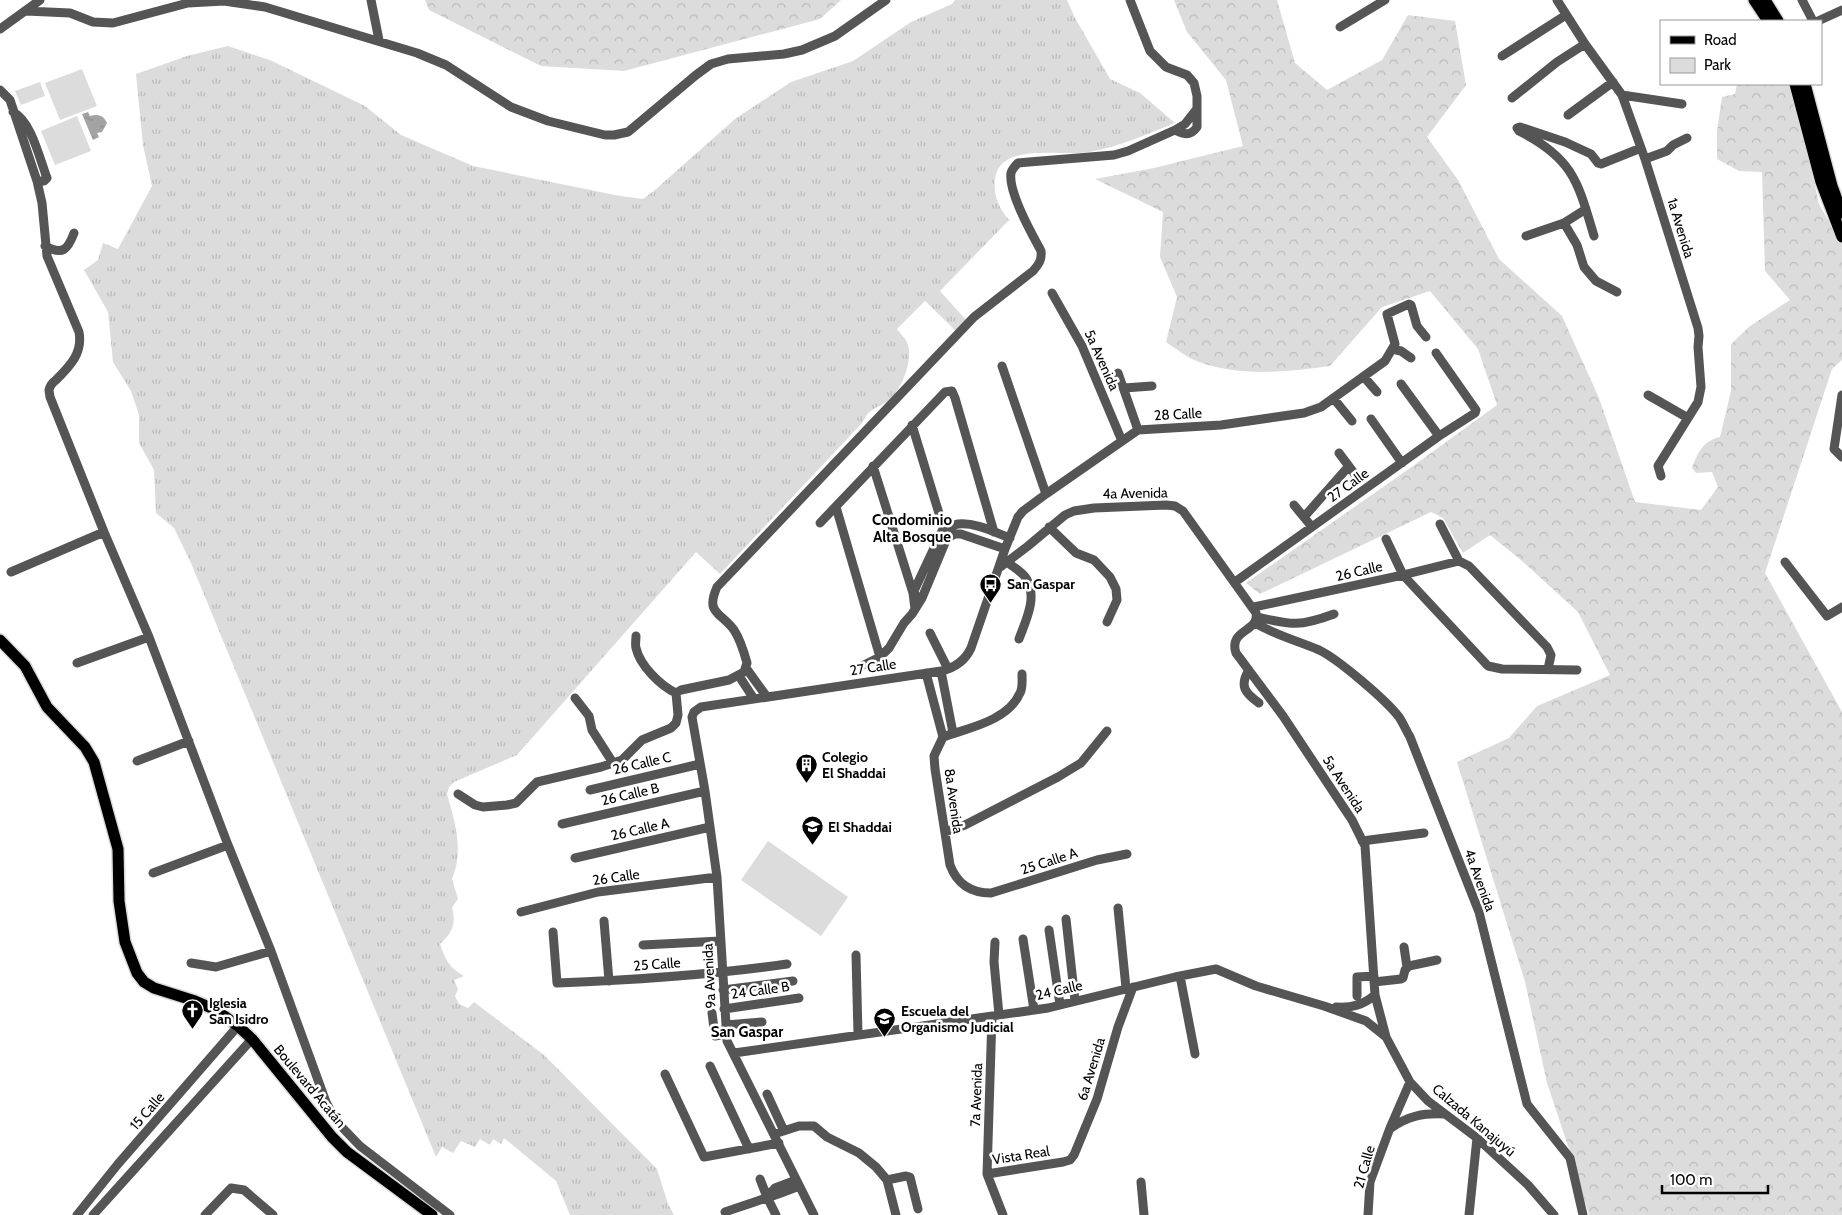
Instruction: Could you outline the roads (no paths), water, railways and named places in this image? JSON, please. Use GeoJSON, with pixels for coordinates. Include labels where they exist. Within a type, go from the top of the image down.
{"type":"FeatureCollection","features":[{"type":"Feature","properties":{"kind":"main road"},"geometry":{"type":"LineString","coordinates":[[1754,0],[1767,20]]}},
{"type":"Feature","properties":{"kind":"main road"},"geometry":{"type":"LineString","coordinates":[[1765,0],[1777,20]]}},
{"type":"Feature","properties":{"kind":"main road"},"geometry":{"type":"LineString","coordinates":[[1795,85],[1821,182],[1842,237]]}},
{"type":"Feature","properties":{"kind":"main road"},"geometry":{"type":"LineString","coordinates":[[1805,85],[1832,186],[1842,213]]}},
{"type":"Feature","properties":{"kind":"main road","name":"Boulevard Acatán"},"geometry":{"type":"LineString","coordinates":[[0,640],[25,666],[47,707],[85,746],[94,762],[118,849],[119,901],[125,942],[137,973],[144,982],[154,988],[216,1010],[238,1026],[252,1039],[332,1137],[347,1152],[432,1215]]}},
{"type":"Feature","properties":{"kind":"main road","name":"Boulevard Acatán"},"geometry":{"type":"LineString","coordinates":[[392,1185],[419,1215]]}},
{"type":"Feature","properties":{"kind":"street"},"geometry":{"type":"LineString","coordinates":[[0,29],[40,0]]}},
{"type":"Feature","properties":{"kind":"street"},"geometry":{"type":"LineString","coordinates":[[371,0],[379,40]]}},
{"type":"Feature","properties":{"kind":"street"},"geometry":{"type":"LineString","coordinates":[[26,12],[70,14],[92,22],[113,23],[188,3],[224,1],[265,7],[417,53],[446,65],[511,107],[548,121],[604,135],[614,135],[628,132],[711,64],[728,59],[784,54],[802,50],[835,36],[886,0]]}},
{"type":"Feature","properties":{"kind":"street"},"geometry":{"type":"LineString","coordinates":[[676,694],[681,690],[729,680],[739,676],[746,668],[747,663],[744,653],[733,629],[714,609],[712,599],[717,587],[974,317],[1033,271],[1040,263],[1042,258],[1041,251],[1021,213],[1012,183],[1011,174],[1013,168],[1018,163],[1114,155],[1128,151],[1185,124],[1196,110],[1198,96],[1194,83],[1187,75],[1166,67],[1150,51],[1130,0]]}},
{"type":"Feature","properties":{"kind":"street","name":"1a Avenida"},"geometry":{"type":"LineString","coordinates":[[1557,0],[1585,44],[1622,95],[1645,159],[1699,336],[1701,387],[1698,402],[1658,466],[1661,476]]}},
{"type":"Feature","properties":{"kind":"street"},"geometry":{"type":"LineString","coordinates":[[1802,0],[1812,20]]}},
{"type":"Feature","properties":{"kind":"street"},"geometry":{"type":"LineString","coordinates":[[1343,26],[1380,1]]}},
{"type":"Feature","properties":{"kind":"street"},"geometry":{"type":"LineString","coordinates":[[1820,20],[1842,10]]}},
{"type":"Feature","properties":{"kind":"street"},"geometry":{"type":"LineString","coordinates":[[1502,56],[1566,15]]}},
{"type":"Feature","properties":{"kind":"street"},"geometry":{"type":"LineString","coordinates":[[1512,98],[1557,62],[1585,44]]}},
{"type":"Feature","properties":{"kind":"street"},"geometry":{"type":"LineString","coordinates":[[1568,115],[1612,82]]}},
{"type":"Feature","properties":{"kind":"street"},"geometry":{"type":"LineString","coordinates":[[0,90],[10,100],[12,111],[17,114],[29,130],[47,178],[44,181],[37,181],[42,203],[47,256],[79,332],[78,352],[72,363],[51,384],[49,390],[50,397],[104,532],[149,637],[228,845],[271,951],[326,1102],[336,1121],[360,1146],[450,1215]]}},
{"type":"Feature","properties":{"kind":"street"},"geometry":{"type":"LineString","coordinates":[[1622,95],[1682,104]]}},
{"type":"Feature","properties":{"kind":"street"},"geometry":{"type":"LineString","coordinates":[[1594,236],[1577,183],[1564,162],[1543,144],[1518,131],[1517,128],[1520,127],[1566,142],[1591,154],[1601,164],[1641,148]]}},
{"type":"Feature","properties":{"kind":"street"},"geometry":{"type":"LineString","coordinates":[[1645,159],[1667,151],[1688,138]]}},
{"type":"Feature","properties":{"kind":"street"},"geometry":{"type":"LineString","coordinates":[[1526,236],[1564,223],[1586,209]]}},
{"type":"Feature","properties":{"kind":"street"},"geometry":{"type":"LineString","coordinates":[[1564,223],[1577,245],[1584,268],[1596,281],[1617,292]]}},
{"type":"Feature","properties":{"kind":"street"},"geometry":{"type":"LineString","coordinates":[[45,246],[54,251],[63,250],[69,246],[74,232]]}},
{"type":"Feature","properties":{"kind":"street","name":"5a Avenida"},"geometry":{"type":"LineString","coordinates":[[1052,293],[1082,346],[1122,441]]}},
{"type":"Feature","properties":{"kind":"street"},"geometry":{"type":"LineString","coordinates":[[1412,358],[1393,346],[1386,314],[1409,304],[1411,305],[1417,326],[1426,337]]}},
{"type":"Feature","properties":{"kind":"street","name":"28 Calle"},"geometry":{"type":"LineString","coordinates":[[999,568],[1018,517],[1023,511],[1138,430],[1221,425],[1304,413],[1322,407],[1364,377],[1384,361],[1393,346]]}},
{"type":"Feature","properties":{"kind":"street","name":"27 Calle"},"geometry":{"type":"LineString","coordinates":[[1236,582],[1439,436],[1475,413],[1476,410],[1436,353]]}},
{"type":"Feature","properties":{"kind":"street"},"geometry":{"type":"LineString","coordinates":[[1002,366],[1046,494]]}},
{"type":"Feature","properties":{"kind":"street"},"geometry":{"type":"LineString","coordinates":[[1118,373],[1138,430]]}},
{"type":"Feature","properties":{"kind":"street"},"geometry":{"type":"LineString","coordinates":[[1364,377],[1377,392]]}},
{"type":"Feature","properties":{"kind":"street"},"geometry":{"type":"LineString","coordinates":[[1400,384],[1439,436]]}},
{"type":"Feature","properties":{"kind":"street"},"geometry":{"type":"LineString","coordinates":[[1124,388],[1152,386]]}},
{"type":"Feature","properties":{"kind":"street"},"geometry":{"type":"LineString","coordinates":[[820,523],[945,392],[952,391],[994,532]]}},
{"type":"Feature","properties":{"kind":"street"},"geometry":{"type":"LineString","coordinates":[[1842,394],[1834,449],[1842,457]]}},
{"type":"Feature","properties":{"kind":"street"},"geometry":{"type":"LineString","coordinates":[[1648,395],[1688,418]]}},
{"type":"Feature","properties":{"kind":"street"},"geometry":{"type":"LineString","coordinates":[[1334,399],[1352,421]]}},
{"type":"Feature","properties":{"kind":"street"},"geometry":{"type":"LineString","coordinates":[[1371,419],[1402,463]]}},
{"type":"Feature","properties":{"kind":"street"},"geometry":{"type":"LineString","coordinates":[[912,425],[947,538]]}},
{"type":"Feature","properties":{"kind":"street"},"geometry":{"type":"LineString","coordinates":[[1339,453],[1357,477]]}},
{"type":"Feature","properties":{"kind":"street"},"geometry":{"type":"LineString","coordinates":[[873,466],[913,593],[915,609]]}},
{"type":"Feature","properties":{"kind":"street"},"geometry":{"type":"LineString","coordinates":[[1304,517],[1349,466]]}},
{"type":"Feature","properties":{"kind":"street"},"geometry":{"type":"LineString","coordinates":[[1294,505],[1312,527]]}},
{"type":"Feature","properties":{"kind":"street","name":"4a Avenida"},"geometry":{"type":"LineString","coordinates":[[999,568],[1065,515],[1094,508],[1175,506],[1183,511],[1236,582],[1254,607],[1256,620],[1265,629],[1331,657],[1399,717],[1410,737],[1479,912],[1527,1104],[1570,1158],[1583,1215]]}},
{"type":"Feature","properties":{"kind":"street"},"geometry":{"type":"LineString","coordinates":[[836,507],[880,657]]}},
{"type":"Feature","properties":{"kind":"street"},"geometry":{"type":"LineString","coordinates":[[913,593],[943,529],[959,524],[974,526],[1010,538]]}},
{"type":"Feature","properties":{"kind":"street"},"geometry":{"type":"LineString","coordinates":[[1440,524],[1459,561],[1469,566],[1547,647],[1551,654],[1548,669]]}},
{"type":"Feature","properties":{"kind":"street"},"geometry":{"type":"LineString","coordinates":[[1049,527],[1076,553],[1094,560],[1110,577],[1116,589],[1117,600],[1107,622]]}},
{"type":"Feature","properties":{"kind":"street"},"geometry":{"type":"LineString","coordinates":[[11,572],[104,532]]}},
{"type":"Feature","properties":{"kind":"street"},"geometry":{"type":"LineString","coordinates":[[864,665],[880,657],[889,648],[915,609],[922,598],[947,538],[955,534],[962,534],[1005,549]]}},
{"type":"Feature","properties":{"kind":"street"},"geometry":{"type":"LineString","coordinates":[[1386,539],[1403,575],[1488,666],[1502,669],[1578,670]]}},
{"type":"Feature","properties":{"kind":"street","name":"26 Calle"},"geometry":{"type":"LineString","coordinates":[[1254,607],[1459,561]]}},
{"type":"Feature","properties":{"kind":"street"},"geometry":{"type":"LineString","coordinates":[[1007,562],[1025,577],[1030,587],[1032,599],[1019,639]]}},
{"type":"Feature","properties":{"kind":"street"},"geometry":{"type":"LineString","coordinates":[[1785,562],[1827,616],[1842,607]]}},
{"type":"Feature","properties":{"kind":"street","name":"27 Calle"},"geometry":{"type":"LineString","coordinates":[[692,717],[693,713],[701,707],[945,670],[968,656],[999,568]]}},
{"type":"Feature","properties":{"kind":"street"},"geometry":{"type":"LineString","coordinates":[[913,593],[922,598]]}},
{"type":"Feature","properties":{"kind":"street"},"geometry":{"type":"LineString","coordinates":[[1256,620],[1299,624],[1334,614]]}},
{"type":"Feature","properties":{"kind":"street","name":"5a Avenida"},"geometry":{"type":"LineString","coordinates":[[1256,620],[1236,638],[1234,646],[1236,653],[1283,716],[1340,802],[1365,846],[1375,995],[1386,1038]]}},
{"type":"Feature","properties":{"kind":"street"},"geometry":{"type":"LineString","coordinates":[[930,633],[945,670],[953,733]]}},
{"type":"Feature","properties":{"kind":"street"},"geometry":{"type":"LineString","coordinates":[[636,636],[636,650],[646,666],[657,681],[676,694]]}},
{"type":"Feature","properties":{"kind":"street"},"geometry":{"type":"LineString","coordinates":[[77,663],[149,637]]}},
{"type":"Feature","properties":{"kind":"street"},"geometry":{"type":"LineString","coordinates":[[746,668],[767,697]]}},
{"type":"Feature","properties":{"kind":"street"},"geometry":{"type":"LineString","coordinates":[[1249,670],[1244,678],[1244,686],[1250,696],[1259,702]]}},
{"type":"Feature","properties":{"kind":"street"},"geometry":{"type":"LineString","coordinates":[[926,673],[943,737],[985,723],[1001,714],[1012,704],[1021,691],[1022,674]]}},
{"type":"Feature","properties":{"kind":"street"},"geometry":{"type":"LineString","coordinates":[[739,676],[754,699]]}},
{"type":"Feature","properties":{"kind":"street"},"geometry":{"type":"LineString","coordinates":[[458,794],[474,805],[482,807],[507,806],[516,803],[538,782],[622,760],[642,740],[671,728],[676,723],[678,715],[676,694]]}},
{"type":"Feature","properties":{"kind":"street"},"geometry":{"type":"LineString","coordinates":[[575,698],[589,716],[592,730],[613,763]]}},
{"type":"Feature","properties":{"kind":"street","name":"9a Avenida"},"geometry":{"type":"LineString","coordinates":[[692,717],[705,791],[716,878],[728,1045],[734,1053],[814,1215]]}},
{"type":"Feature","properties":{"kind":"street"},"geometry":{"type":"LineString","coordinates":[[945,832],[965,825],[1058,777],[1081,763],[1107,731]]}},
{"type":"Feature","properties":{"kind":"street","name":"8a Avenida"},"geometry":{"type":"LineString","coordinates":[[943,737],[934,756],[950,865],[955,879],[966,887],[980,893]]}},
{"type":"Feature","properties":{"kind":"street"},"geometry":{"type":"LineString","coordinates":[[137,761],[189,741]]}},
{"type":"Feature","properties":{"kind":"street","name":"26 Calle C"},"geometry":{"type":"LineString","coordinates":[[590,790],[700,764]]}},
{"type":"Feature","properties":{"kind":"street","name":"26 Calle B"},"geometry":{"type":"LineString","coordinates":[[562,824],[705,791]]}},
{"type":"Feature","properties":{"kind":"street","name":"26 Calle A"},"geometry":{"type":"LineString","coordinates":[[575,858],[710,827]]}},
{"type":"Feature","properties":{"kind":"street"},"geometry":{"type":"LineString","coordinates":[[1362,840],[1424,833]]}},
{"type":"Feature","properties":{"kind":"street"},"geometry":{"type":"LineString","coordinates":[[153,873],[228,845]]}},
{"type":"Feature","properties":{"kind":"street","name":"25 Calle A"},"geometry":{"type":"LineString","coordinates":[[980,893],[1002,890],[1097,860],[1126,854]]}},
{"type":"Feature","properties":{"kind":"street","name":"26 Calle"},"geometry":{"type":"LineString","coordinates":[[521,912],[598,892],[716,878]]}},
{"type":"Feature","properties":{"kind":"street"},"geometry":{"type":"LineString","coordinates":[[1118,908],[1130,988]]}},
{"type":"Feature","properties":{"kind":"street"},"geometry":{"type":"LineString","coordinates":[[1066,919],[1075,1001]]}},
{"type":"Feature","properties":{"kind":"street"},"geometry":{"type":"LineString","coordinates":[[604,922],[609,981]]}},
{"type":"Feature","properties":{"kind":"street"},"geometry":{"type":"LineString","coordinates":[[1050,930],[1060,1005]]}},
{"type":"Feature","properties":{"kind":"street","name":"25 Calle"},"geometry":{"type":"LineString","coordinates":[[553,932],[557,982],[609,981],[722,973],[787,964]]}},
{"type":"Feature","properties":{"kind":"street"},"geometry":{"type":"LineString","coordinates":[[1023,939],[1034,1010]]}},
{"type":"Feature","properties":{"kind":"street"},"geometry":{"type":"LineString","coordinates":[[642,945],[720,940]]}},
{"type":"Feature","properties":{"kind":"street","name":"7a Avenida"},"geometry":{"type":"LineString","coordinates":[[987,1174],[995,1015],[995,942]]}},
{"type":"Feature","properties":{"kind":"street"},"geometry":{"type":"LineString","coordinates":[[1357,996],[1356,979],[1403,978],[1407,967],[1404,947]]}},
{"type":"Feature","properties":{"kind":"street"},"geometry":{"type":"LineString","coordinates":[[191,962],[216,967],[271,951]]}},
{"type":"Feature","properties":{"kind":"street"},"geometry":{"type":"LineString","coordinates":[[856,955],[858,1034]]}},
{"type":"Feature","properties":{"kind":"street"},"geometry":{"type":"LineString","coordinates":[[1407,967],[1437,960]]}},
{"type":"Feature","properties":{"kind":"street","name":"24 Calle"},"geometry":{"type":"LineString","coordinates":[[734,1053],[1034,1010],[1216,969],[1256,986],[1324,1006],[1366,1021],[1386,1038]]}},
{"type":"Feature","properties":{"kind":"street"},"geometry":{"type":"LineString","coordinates":[[1180,976],[1195,1054]]}},
{"type":"Feature","properties":{"kind":"street"},"geometry":{"type":"LineString","coordinates":[[723,990],[793,981]]}},
{"type":"Feature","properties":{"kind":"street","name":"6a Avenida"},"geometry":{"type":"LineString","coordinates":[[1072,1158],[1097,1099],[1130,988]]}},
{"type":"Feature","properties":{"kind":"street","name":"24 Calle"},"geometry":{"type":"LineString","coordinates":[[1324,1006],[1353,1007],[1366,1002],[1375,995]]}},
{"type":"Feature","properties":{"kind":"street","name":"24 Calle B"},"geometry":{"type":"LineString","coordinates":[[724,1009],[799,998]]}},
{"type":"Feature","properties":{"kind":"street"},"geometry":{"type":"LineString","coordinates":[[712,1013],[715,1036],[726,1034]]}},
{"type":"Feature","properties":{"kind":"street"},"geometry":{"type":"LineString","coordinates":[[726,1024],[762,1022]]}},
{"type":"Feature","properties":{"kind":"street","name":"15 Calle"},"geometry":{"type":"LineString","coordinates":[[77,1215],[118,1164],[238,1026]]}},
{"type":"Feature","properties":{"kind":"street","name":"Calzada Kanajuyú"},"geometry":{"type":"LineString","coordinates":[[1386,1038],[1410,1082],[1428,1101],[1477,1138],[1528,1185],[1554,1215]]}},
{"type":"Feature","properties":{"kind":"street","name":"15 Calle"},"geometry":{"type":"LineString","coordinates":[[93,1215],[252,1039]]}},
{"type":"Feature","properties":{"kind":"street"},"geometry":{"type":"LineString","coordinates":[[222,1045],[235,1057]]}},
{"type":"Feature","properties":{"kind":"street"},"geometry":{"type":"LineString","coordinates":[[710,1066],[749,1149]]}},
{"type":"Feature","properties":{"kind":"street"},"geometry":{"type":"LineString","coordinates":[[665,1074],[704,1157],[779,1143]]}},
{"type":"Feature","properties":{"kind":"street","name":"21 Calle"},"geometry":{"type":"LineString","coordinates":[[1368,1215],[1370,1182],[1410,1082]]}},
{"type":"Feature","properties":{"kind":"street"},"geometry":{"type":"LineString","coordinates":[[768,1094],[784,1131]]}},
{"type":"Feature","properties":{"kind":"street"},"geometry":{"type":"LineString","coordinates":[[1390,1128],[1410,1117],[1429,1113],[1444,1114]]}},
{"type":"Feature","properties":{"kind":"street"},"geometry":{"type":"LineString","coordinates":[[774,1134],[799,1126],[814,1126],[827,1137],[859,1154],[876,1167],[887,1180],[896,1215]]}},
{"type":"Feature","properties":{"kind":"street"},"geometry":{"type":"LineString","coordinates":[[1469,1215],[1477,1138]]}},
{"type":"Feature","properties":{"kind":"street","name":"Vista Real"},"geometry":{"type":"LineString","coordinates":[[1003,1215],[987,1174],[1063,1162],[1072,1158]]}},
{"type":"Feature","properties":{"kind":"street"},"geometry":{"type":"LineString","coordinates":[[118,1164],[130,1174]]}},
{"type":"Feature","properties":{"kind":"street"},"geometry":{"type":"LineString","coordinates":[[887,1180],[906,1176],[910,1177],[918,1209]]}},
{"type":"Feature","properties":{"kind":"street"},"geometry":{"type":"LineString","coordinates":[[760,1179],[776,1215]]}},
{"type":"Feature","properties":{"kind":"street"},"geometry":{"type":"LineString","coordinates":[[1141,1182],[1144,1215]]}},
{"type":"Feature","properties":{"kind":"street"},"geometry":{"type":"LineString","coordinates":[[725,1212],[779,1194],[798,1183]]}},
{"type":"Feature","properties":{"kind":"street"},"geometry":{"type":"LineString","coordinates":[[205,1215],[231,1188],[244,1190],[273,1215]]}},
{"type":"Feature","properties":{"kind":"water"},"geometry":{"type":"Polygon","coordinates":[[[88,112],[90,116],[98,115],[102,117],[107,123],[102,132],[97,133],[99,137],[93,140],[82,114],[88,112]]]}},
{"type":"Feature","properties":{"kind":"place","name":"San Gaspar"},"geometry":{"type":"Point","coordinates":[991,603]}},
{"type":"Feature","properties":{"kind":"place","name":"Colegio El Shaddai"},"geometry":{"type":"Point","coordinates":[806,784]}},
{"type":"Feature","properties":{"kind":"place","name":"El Shaddai"},"geometry":{"type":"Point","coordinates":[812,846]}},
{"type":"Feature","properties":{"kind":"place","name":"Iglesia San Isidro"},"geometry":{"type":"Point","coordinates":[193,1030]}},
{"type":"Feature","properties":{"kind":"place","name":"Escuela del Organismo Judicial"},"geometry":{"type":"Point","coordinates":[885,1038]}},
{"type":"Feature","properties":{"kind":"district","name":"Condominio Alta Bosque"},"geometry":{"type":"Point","coordinates":[912,528]}},
{"type":"Feature","properties":{"kind":"district","name":"San Gaspar"},"geometry":{"type":"Point","coordinates":[747,1032]}}]}
